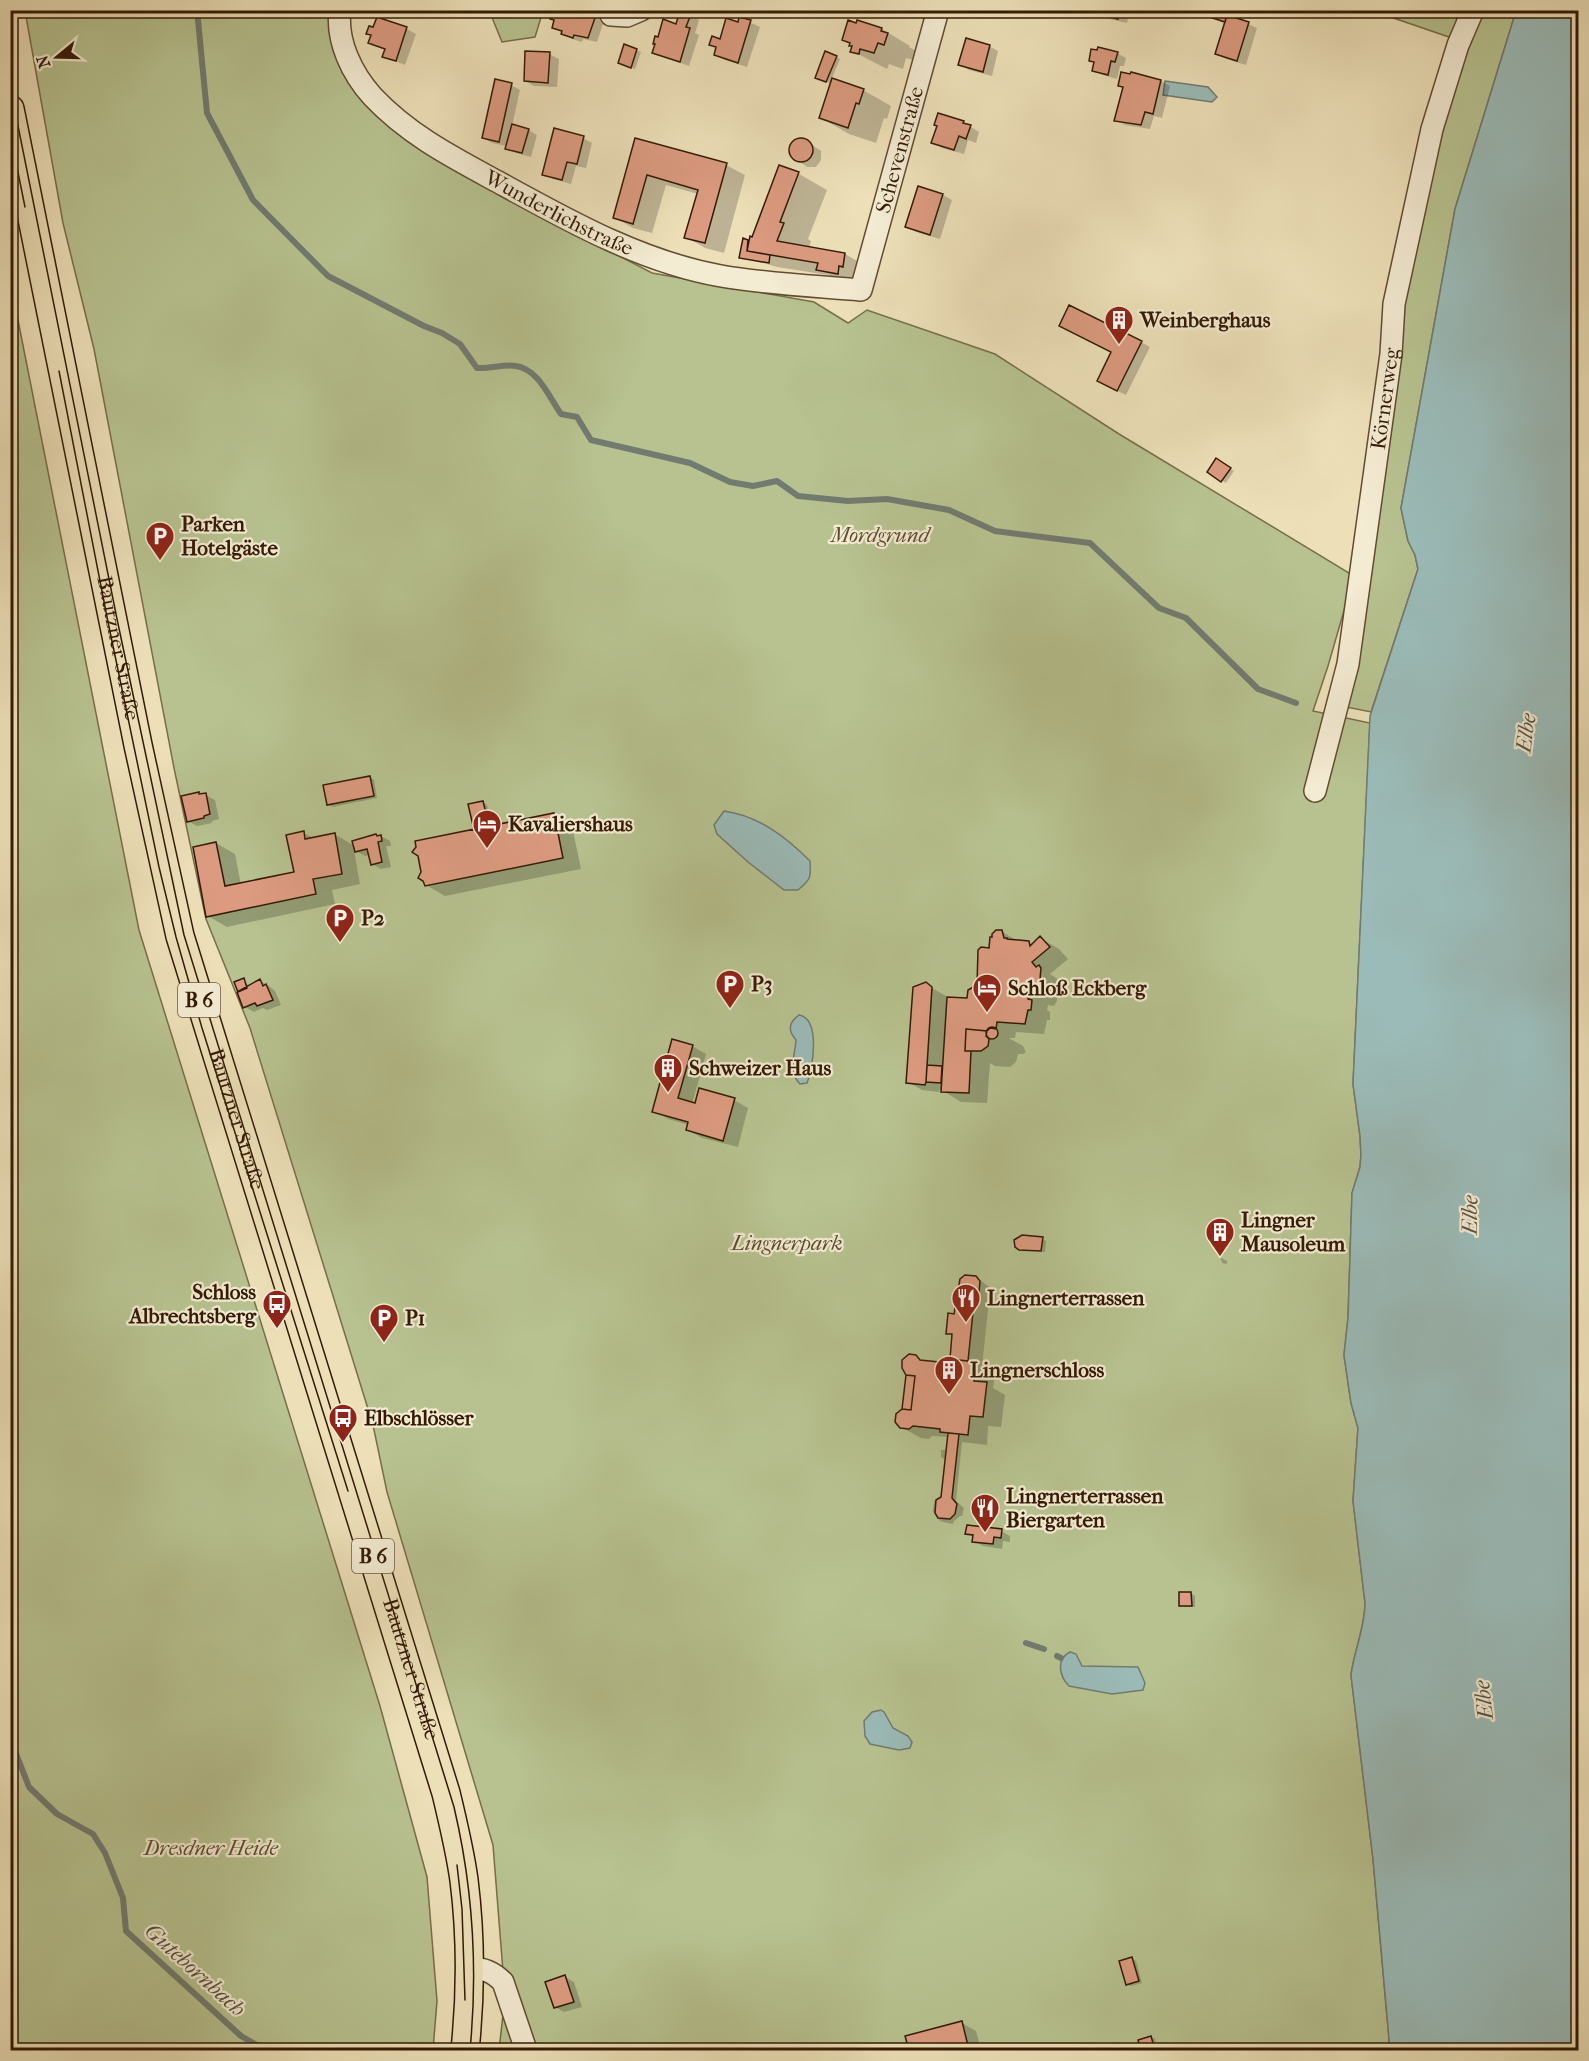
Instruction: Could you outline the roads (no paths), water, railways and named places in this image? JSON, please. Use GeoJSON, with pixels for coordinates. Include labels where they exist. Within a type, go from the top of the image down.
{"type":"FeatureCollection","features":[{"type":"Feature","properties":{"kind":"main road","name":"Bautzner Straße"},"geometry":{"type":"LineString","coordinates":[[10,109],[138,745],[180,936],[446,1793],[464,1879],[470,1968],[465,2050]]}},
{"type":"Feature","properties":{"kind":"street","name":"Wunderlichstraße"},"geometry":{"type":"LineString","coordinates":[[340,10],[338,25],[344,50],[371,95],[393,116],[425,142],[560,216],[650,257],[721,276],[861,290]]}},
{"type":"Feature","properties":{"kind":"street"},"geometry":{"type":"LineString","coordinates":[[611,15],[627,16],[640,10]]}},
{"type":"Feature","properties":{"kind":"street","name":"Körnerweg"},"geometry":{"type":"LineString","coordinates":[[1315,791],[1348,664],[1391,354],[1394,304],[1432,129],[1458,45],[1473,10]]}},
{"type":"Feature","properties":{"kind":"street","name":"Schevenstraße"},"geometry":{"type":"LineString","coordinates":[[861,290],[937,11]]}},
{"type":"Feature","properties":{"kind":"street"},"geometry":{"type":"LineString","coordinates":[[470,1968],[485,1969],[495,1974],[503,1982],[526,2050]]}},
{"type":"Feature","properties":{"kind":"water","name":"Elbe"},"geometry":{"type":"Polygon","coordinates":[[[1516,11],[1578,11],[1578,2050],[1390,2050],[1373,1859],[1351,1675],[1365,1603],[1353,1501],[1358,1428],[1351,1403],[1344,1355],[1348,1318],[1352,1193],[1361,1155],[1353,1084],[1370,716],[1418,569],[1415,555],[1408,541],[1401,508],[1455,209],[1516,11]]]}},
{"type":"Feature","properties":{"kind":"water"},"geometry":{"type":"Polygon","coordinates":[[[1165,81],[1208,87],[1217,97],[1212,102],[1163,95],[1165,81]]]}},
{"type":"Feature","properties":{"kind":"water"},"geometry":{"type":"Polygon","coordinates":[[[724,811],[760,823],[801,852],[810,861],[810,875],[806,883],[798,890],[784,890],[748,862],[717,834],[714,825],[724,811]]]}},
{"type":"Feature","properties":{"kind":"water"},"geometry":{"type":"Polygon","coordinates":[[[799,1015],[806,1018],[813,1034],[813,1056],[807,1083],[800,1084],[793,1069],[796,1040],[790,1027],[799,1015]]]}},
{"type":"Feature","properties":{"kind":"water"},"geometry":{"type":"Polygon","coordinates":[[[1070,1652],[1076,1654],[1082,1666],[1138,1667],[1145,1683],[1143,1690],[1112,1694],[1069,1686],[1060,1668],[1063,1659],[1070,1652]]]}},
{"type":"Feature","properties":{"kind":"water"},"geometry":{"type":"Polygon","coordinates":[[[881,1710],[893,1728],[908,1736],[912,1742],[910,1748],[899,1750],[870,1744],[865,1736],[864,1721],[872,1712],[881,1710]]]}},
{"type":"Feature","properties":{"kind":"waterway"},"geometry":{"type":"LineString","coordinates":[[197,10],[207,113],[253,200],[328,276],[460,344],[477,368],[516,366],[531,372],[561,414],[577,417],[591,440],[690,463],[730,482],[753,486],[777,481],[798,496],[848,501],[887,499],[949,510],[995,531],[1090,543],[1159,608],[1186,618],[1258,689],[1296,703]]}},
{"type":"Feature","properties":{"kind":"waterway"},"geometry":{"type":"LineString","coordinates":[[1026,1643],[1044,1649]]}},
{"type":"Feature","properties":{"kind":"waterway"},"geometry":{"type":"LineString","coordinates":[[1057,1656],[1061,1658]]}},
{"type":"Feature","properties":{"kind":"waterway","name":"Gutebornbach"},"geometry":{"type":"LineString","coordinates":[[10,1730],[15,1751],[29,1787],[57,1814],[93,1834],[105,1853],[123,1898],[126,1931],[241,2036],[265,2050]]}},
{"type":"Feature","properties":{"kind":"tram line"},"geometry":{"type":"LineString","coordinates":[[10,86],[117,619],[184,935],[454,1807],[466,1868],[472,1928],[474,1989],[470,2050]]}},
{"type":"Feature","properties":{"kind":"tram line"},"geometry":{"type":"LineString","coordinates":[[10,133],[25,207]]}},
{"type":"Feature","properties":{"kind":"tram line"},"geometry":{"type":"LineString","coordinates":[[59,371],[108,622],[159,867],[176,937],[202,1028],[348,1491]]}},
{"type":"Feature","properties":{"kind":"tram line"},"geometry":{"type":"LineString","coordinates":[[457,1865],[462,1909],[465,2000]]}},
{"type":"Feature","properties":{"kind":"place","name":"Weinberghaus"},"geometry":{"type":"Point","coordinates":[1119,346]}},
{"type":"Feature","properties":{"kind":"place","name":"Parken Hotelgäste"},"geometry":{"type":"Point","coordinates":[160,562]}},
{"type":"Feature","properties":{"kind":"place","name":"Kavaliershaus"},"geometry":{"type":"Point","coordinates":[487,850]}},
{"type":"Feature","properties":{"kind":"place","name":"P2"},"geometry":{"type":"Point","coordinates":[340,944]}},
{"type":"Feature","properties":{"kind":"place","name":"P3"},"geometry":{"type":"Point","coordinates":[730,1010]}},
{"type":"Feature","properties":{"kind":"place","name":"Schloß Eckberg"},"geometry":{"type":"Point","coordinates":[987,1014]}},
{"type":"Feature","properties":{"kind":"place","name":"Schweizer Haus"},"geometry":{"type":"Point","coordinates":[668,1094]}},
{"type":"Feature","properties":{"kind":"place","name":"Lingner Mausoleum"},"geometry":{"type":"Point","coordinates":[1220,1258]}},
{"type":"Feature","properties":{"kind":"place","name":"Lingnerterrassen"},"geometry":{"type":"Point","coordinates":[966,1324]}},
{"type":"Feature","properties":{"kind":"place","name":"Schloss Albrechtsberg"},"geometry":{"type":"Point","coordinates":[277,1330]}},
{"type":"Feature","properties":{"kind":"place","name":"P1"},"geometry":{"type":"Point","coordinates":[384,1344]}},
{"type":"Feature","properties":{"kind":"place","name":"Lingnerschloss"},"geometry":{"type":"Point","coordinates":[949,1396]}},
{"type":"Feature","properties":{"kind":"place","name":"Elbschlösser"},"geometry":{"type":"Point","coordinates":[343,1444]}},
{"type":"Feature","properties":{"kind":"place","name":"Lingnerterrassen Biergarten"},"geometry":{"type":"Point","coordinates":[985,1534]}},
{"type":"Feature","properties":{"kind":"park label","name":"Mordgrund"},"geometry":{"type":"Point","coordinates":[880,535]}},
{"type":"Feature","properties":{"kind":"park label","name":"Lingnerpark"},"geometry":{"type":"Point","coordinates":[787,1243]}},
{"type":"Feature","properties":{"kind":"park label","name":"Dresdner Heide"},"geometry":{"type":"Point","coordinates":[211,1848]}}]}
